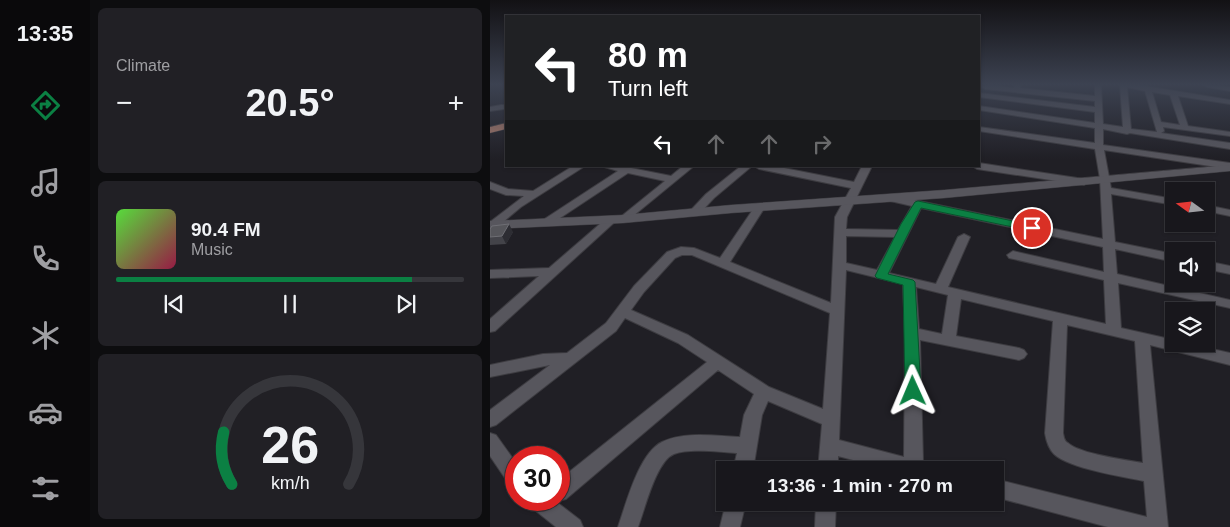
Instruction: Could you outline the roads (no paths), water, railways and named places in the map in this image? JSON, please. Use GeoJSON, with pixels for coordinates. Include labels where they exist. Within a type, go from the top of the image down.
{"type":"FeatureCollection","features":[{"type":"Feature","properties":{"kind":"main road"},"geometry":{"type":"LineString","coordinates":[[490,130],[505,126]]}},
{"type":"Feature","properties":{"kind":"main road"},"geometry":{"type":"LineString","coordinates":[[495,227],[850,202],[1084,182],[1106,184],[1230,167]]}},
{"type":"Feature","properties":{"kind":"street"},"geometry":{"type":"LineString","coordinates":[[989,110],[1099,128],[1230,146]]}},
{"type":"Feature","properties":{"kind":"street"},"geometry":{"type":"LineString","coordinates":[[1095,110],[1098,110],[1099,147],[1106,184],[1114,330]]}},
{"type":"Feature","properties":{"kind":"street"},"geometry":{"type":"LineString","coordinates":[[1126,110],[1127,132]]}},
{"type":"Feature","properties":{"kind":"street"},"geometry":{"type":"LineString","coordinates":[[1154,110],[1162,136]]}},
{"type":"Feature","properties":{"kind":"street"},"geometry":{"type":"LineString","coordinates":[[1179,110],[1185,128]]}},
{"type":"Feature","properties":{"kind":"street"},"geometry":{"type":"LineString","coordinates":[[1158,124],[1230,134]]}},
{"type":"Feature","properties":{"kind":"street"},"geometry":{"type":"LineString","coordinates":[[980,129],[1230,167]]}},
{"type":"Feature","properties":{"kind":"street"},"geometry":{"type":"LineString","coordinates":[[980,166],[1084,182]]}},
{"type":"Feature","properties":{"kind":"street"},"geometry":{"type":"LineString","coordinates":[[495,227],[535,194],[578,167]]}},
{"type":"Feature","properties":{"kind":"street"},"geometry":{"type":"LineString","coordinates":[[611,167],[671,179]]}},
{"type":"Feature","properties":{"kind":"street"},"geometry":{"type":"LineString","coordinates":[[490,327],[551,272],[617,219],[688,167]]}},
{"type":"Feature","properties":{"kind":"street"},"geometry":{"type":"LineString","coordinates":[[695,212],[710,196],[746,167]]}},
{"type":"Feature","properties":{"kind":"street"},"geometry":{"type":"LineString","coordinates":[[764,167],[857,186]]}},
{"type":"Feature","properties":{"kind":"street"},"geometry":{"type":"LineString","coordinates":[[828,461],[838,310],[840,232],[842,217],[866,167]]}},
{"type":"Feature","properties":{"kind":"street"},"geometry":{"type":"LineString","coordinates":[[547,222],[627,170]]}},
{"type":"Feature","properties":{"kind":"street"},"geometry":{"type":"LineString","coordinates":[[1106,184],[1165,200]]}},
{"type":"Feature","properties":{"kind":"street"},"geometry":{"type":"LineString","coordinates":[[490,185],[506,192],[535,194]]}},
{"type":"Feature","properties":{"kind":"street"},"geometry":{"type":"LineString","coordinates":[[490,199],[506,192]]}},
{"type":"Feature","properties":{"kind":"street"},"geometry":{"type":"LineString","coordinates":[[890,198],[1165,256]]}},
{"type":"Feature","properties":{"kind":"street"},"geometry":{"type":"LineString","coordinates":[[881,276],[918,204]]}},
{"type":"Feature","properties":{"kind":"street"},"geometry":{"type":"LineString","coordinates":[[723,263],[760,207]]}},
{"type":"Feature","properties":{"kind":"street"},"geometry":{"type":"LineString","coordinates":[[1215,210],[1230,212]]}},
{"type":"Feature","properties":{"kind":"street"},"geometry":{"type":"LineString","coordinates":[[840,232],[901,234]]}},
{"type":"Feature","properties":{"kind":"street"},"geometry":{"type":"LineString","coordinates":[[940,290],[964,237]]}},
{"type":"Feature","properties":{"kind":"street"},"geometry":{"type":"LineString","coordinates":[[490,420],[600,336],[623,312],[639,289],[676,251],[694,252],[838,310]]}},
{"type":"Feature","properties":{"kind":"street"},"geometry":{"type":"LineString","coordinates":[[1013,255],[1230,304]]}},
{"type":"Feature","properties":{"kind":"street"},"geometry":{"type":"LineString","coordinates":[[840,265],[955,294],[1114,330],[1229,361]]}},
{"type":"Feature","properties":{"kind":"street"},"geometry":{"type":"LineString","coordinates":[[1215,267],[1230,270]]}},
{"type":"Feature","properties":{"kind":"street"},"geometry":{"type":"LineString","coordinates":[[490,274],[551,272]]}},
{"type":"Feature","properties":{"kind":"street"},"geometry":{"type":"LineString","coordinates":[[909,282],[919,461]]}},
{"type":"Feature","properties":{"kind":"street"},"geometry":{"type":"LineString","coordinates":[[948,340],[955,294]]}},
{"type":"Feature","properties":{"kind":"street"},"geometry":{"type":"LineString","coordinates":[[623,312],[672,334],[763,392],[830,420]]}},
{"type":"Feature","properties":{"kind":"street"},"geometry":{"type":"LineString","coordinates":[[1060,317],[1055,442],[1062,450],[1076,456],[1153,474]]}},
{"type":"Feature","properties":{"kind":"street"},"geometry":{"type":"LineString","coordinates":[[912,333],[1019,354]]}},
{"type":"Feature","properties":{"kind":"street"},"geometry":{"type":"LineString","coordinates":[[1142,337],[1158,527]]}},
{"type":"Feature","properties":{"kind":"street"},"geometry":{"type":"LineString","coordinates":[[490,371],[543,360],[570,358]]}},
{"type":"Feature","properties":{"kind":"street"},"geometry":{"type":"LineString","coordinates":[[570,481],[718,362]]}},
{"type":"Feature","properties":{"kind":"street"},"geometry":{"type":"LineString","coordinates":[[744,461],[753,416],[763,392]]}},
{"type":"Feature","properties":{"kind":"street"},"geometry":{"type":"LineString","coordinates":[[490,441],[505,462]]}},
{"type":"Feature","properties":{"kind":"street"},"geometry":{"type":"LineString","coordinates":[[628,527],[653,463],[661,453],[676,446],[746,445]]}},
{"type":"Feature","properties":{"kind":"street"},"geometry":{"type":"LineString","coordinates":[[829,446],[888,461]]}},
{"type":"Feature","properties":{"kind":"street"},"geometry":{"type":"LineString","coordinates":[[1004,490],[1147,527]]}},
{"type":"Feature","properties":{"kind":"street"},"geometry":{"type":"LineString","coordinates":[[558,511],[573,527]]}},
{"type":"Feature","properties":{"kind":"street"},"geometry":{"type":"LineString","coordinates":[[730,527],[734,511]]}},
{"type":"Feature","properties":{"kind":"street"},"geometry":{"type":"LineString","coordinates":[[825,527],[826,511]]}}]}
